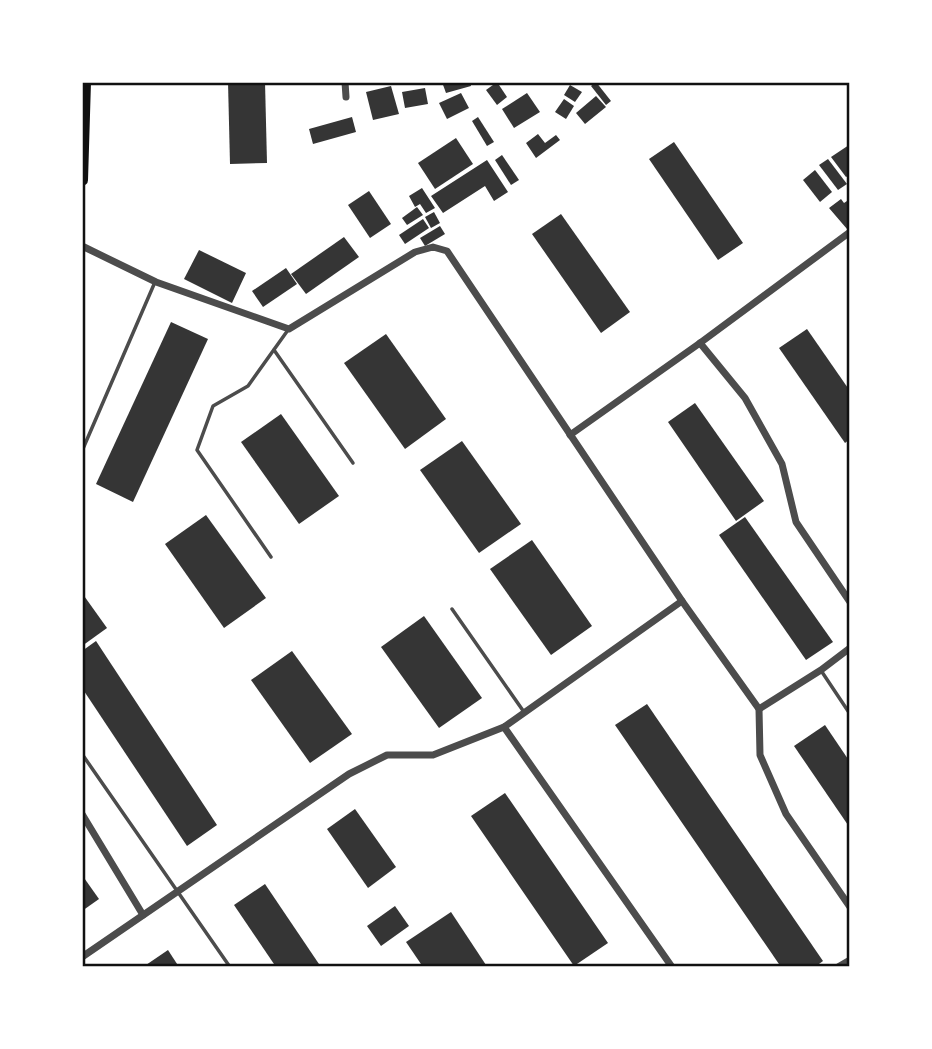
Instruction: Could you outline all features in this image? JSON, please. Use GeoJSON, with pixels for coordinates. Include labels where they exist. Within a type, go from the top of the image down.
{"type":"FeatureCollection","features":[{"type":"Feature","properties":{"kind":"main road"},"geometry":{"type":"LineString","coordinates":[[82,180],[85,82]]}},
{"type":"Feature","properties":{"kind":"street"},"geometry":{"type":"LineString","coordinates":[[345,82],[346,97]]}},
{"type":"Feature","properties":{"kind":"street"},"geometry":{"type":"LineString","coordinates":[[570,435],[850,232]]}},
{"type":"Feature","properties":{"kind":"street"},"geometry":{"type":"LineString","coordinates":[[82,246],[156,282],[289,329],[415,252],[433,247],[447,251],[682,601],[760,709],[760,755],[786,814],[850,906]]}},
{"type":"Feature","properties":{"kind":"street"},"geometry":{"type":"LineString","coordinates":[[700,343],[745,397],[782,464],[796,522],[850,602]]}},
{"type":"Feature","properties":{"kind":"street"},"geometry":{"type":"LineString","coordinates":[[82,957],[349,774],[387,755],[433,755],[504,727],[682,601]]}},
{"type":"Feature","properties":{"kind":"street"},"geometry":{"type":"LineString","coordinates":[[760,709],[850,648]]}},
{"type":"Feature","properties":{"kind":"street"},"geometry":{"type":"LineString","coordinates":[[504,727],[672,967]]}},
{"type":"Feature","properties":{"kind":"street"},"geometry":{"type":"LineString","coordinates":[[82,814],[143,915]]}},
{"type":"Feature","properties":{"kind":"street"},"geometry":{"type":"LineString","coordinates":[[838,967],[850,960]]}},
{"type":"Feature","properties":{"kind":"lane"},"geometry":{"type":"LineString","coordinates":[[82,450],[156,282]]}},
{"type":"Feature","properties":{"kind":"lane"},"geometry":{"type":"LineString","coordinates":[[271,557],[197,450],[213,406],[248,386],[289,329]]}},
{"type":"Feature","properties":{"kind":"lane"},"geometry":{"type":"LineString","coordinates":[[274,350],[353,463]]}},
{"type":"Feature","properties":{"kind":"lane"},"geometry":{"type":"LineString","coordinates":[[452,609],[524,712]]}},
{"type":"Feature","properties":{"kind":"lane"},"geometry":{"type":"LineString","coordinates":[[821,670],[850,714]]}},
{"type":"Feature","properties":{"kind":"lane"},"geometry":{"type":"LineString","coordinates":[[82,754],[230,967]]}},
{"type":"Feature","properties":{"kind":"building"},"geometry":{"type":"Polygon","coordinates":[[[228,82],[265,82],[267,163],[230,164],[228,82]]]}},
{"type":"Feature","properties":{"kind":"building"},"geometry":{"type":"Polygon","coordinates":[[[442,82],[470,82],[471,86],[446,93],[442,82]]]}},
{"type":"Feature","properties":{"kind":"building"},"geometry":{"type":"Polygon","coordinates":[[[497,82],[507,97],[497,105],[486,90],[497,82]]]}},
{"type":"Feature","properties":{"kind":"building"},"geometry":{"type":"Polygon","coordinates":[[[596,82],[611,101],[606,105],[591,86],[596,82]]]}},
{"type":"Feature","properties":{"kind":"building"},"geometry":{"type":"Polygon","coordinates":[[[570,85],[582,92],[575,102],[564,95],[570,85]]]}},
{"type":"Feature","properties":{"kind":"building"},"geometry":{"type":"Polygon","coordinates":[[[391,86],[399,114],[373,120],[366,92],[391,86]]]}},
{"type":"Feature","properties":{"kind":"building"},"geometry":{"type":"Polygon","coordinates":[[[425,88],[428,104],[405,108],[402,92],[425,88]]]}},
{"type":"Feature","properties":{"kind":"building"},"geometry":{"type":"Polygon","coordinates":[[[461,93],[469,108],[447,119],[439,103],[461,93]]]}},
{"type":"Feature","properties":{"kind":"building"},"geometry":{"type":"Polygon","coordinates":[[[527,93],[540,112],[514,128],[502,109],[527,93]]]}},
{"type":"Feature","properties":{"kind":"building"},"geometry":{"type":"Polygon","coordinates":[[[596,96],[606,107],[585,124],[576,113],[596,96]]]}},
{"type":"Feature","properties":{"kind":"building"},"geometry":{"type":"Polygon","coordinates":[[[564,99],[574,106],[566,119],[555,112],[564,99]]]}},
{"type":"Feature","properties":{"kind":"building"},"geometry":{"type":"Polygon","coordinates":[[[352,117],[356,132],[313,144],[309,129],[352,117]]]}},
{"type":"Feature","properties":{"kind":"building"},"geometry":{"type":"Polygon","coordinates":[[[478,117],[494,142],[487,146],[472,121],[478,117]]]}},
{"type":"Feature","properties":{"kind":"building"},"geometry":{"type":"Polygon","coordinates":[[[538,134],[545,143],[556,135],[560,140],[536,158],[526,143],[538,134]]]}},
{"type":"Feature","properties":{"kind":"building"},"geometry":{"type":"Polygon","coordinates":[[[456,138],[473,164],[435,189],[418,163],[456,138]]]}},
{"type":"Feature","properties":{"kind":"building"},"geometry":{"type":"Polygon","coordinates":[[[674,142],[743,243],[718,260],[649,159],[674,142]]]}},
{"type":"Feature","properties":{"kind":"building"},"geometry":{"type":"Polygon","coordinates":[[[849,145],[850,175],[846,177],[831,157],[849,145]]]}},
{"type":"Feature","properties":{"kind":"building"},"geometry":{"type":"Polygon","coordinates":[[[502,155],[519,180],[511,185],[495,160],[502,155]]]}},
{"type":"Feature","properties":{"kind":"building"},"geometry":{"type":"Polygon","coordinates":[[[828,159],[847,184],[838,190],[819,165],[828,159]]]}},
{"type":"Feature","properties":{"kind":"building"},"geometry":{"type":"Polygon","coordinates":[[[487,160],[508,192],[494,201],[485,186],[443,213],[431,196],[487,160]]]}},
{"type":"Feature","properties":{"kind":"building"},"geometry":{"type":"Polygon","coordinates":[[[815,170],[832,192],[820,202],[803,180],[815,170]]]}},
{"type":"Feature","properties":{"kind":"building"},"geometry":{"type":"Polygon","coordinates":[[[422,188],[435,208],[426,213],[420,204],[415,207],[409,196],[422,188]]]}},
{"type":"Feature","properties":{"kind":"building"},"geometry":{"type":"Polygon","coordinates":[[[369,191],[391,224],[370,238],[348,205],[369,191]]]}},
{"type":"Feature","properties":{"kind":"building"},"geometry":{"type":"Polygon","coordinates":[[[841,199],[844,203],[850,199],[850,227],[847,229],[829,208],[841,199]]]}},
{"type":"Feature","properties":{"kind":"building"},"geometry":{"type":"Polygon","coordinates":[[[417,207],[423,215],[407,225],[402,218],[417,207]]]}},
{"type":"Feature","properties":{"kind":"building"},"geometry":{"type":"Polygon","coordinates":[[[434,212],[440,223],[431,228],[425,217],[434,212]]]}},
{"type":"Feature","properties":{"kind":"building"},"geometry":{"type":"Polygon","coordinates":[[[561,214],[630,312],[601,333],[532,234],[561,214]]]}},
{"type":"Feature","properties":{"kind":"building"},"geometry":{"type":"Polygon","coordinates":[[[423,219],[429,228],[405,244],[399,235],[423,219]]]}},
{"type":"Feature","properties":{"kind":"building"},"geometry":{"type":"Polygon","coordinates":[[[440,226],[445,234],[425,246],[420,238],[440,226]]]}},
{"type":"Feature","properties":{"kind":"building"},"geometry":{"type":"Polygon","coordinates":[[[344,237],[359,257],[306,294],[291,274],[344,237]]]}},
{"type":"Feature","properties":{"kind":"building"},"geometry":{"type":"Polygon","coordinates":[[[199,250],[246,273],[232,303],[184,279],[199,250]]]}},
{"type":"Feature","properties":{"kind":"building"},"geometry":{"type":"Polygon","coordinates":[[[286,268],[297,284],[263,307],[252,291],[286,268]]]}},
{"type":"Feature","properties":{"kind":"building"},"geometry":{"type":"Polygon","coordinates":[[[171,322],[208,339],[133,502],[96,484],[171,322]]]}},
{"type":"Feature","properties":{"kind":"building"},"geometry":{"type":"Polygon","coordinates":[[[807,329],[850,391],[850,439],[845,443],[779,348],[807,329]]]}},
{"type":"Feature","properties":{"kind":"building"},"geometry":{"type":"Polygon","coordinates":[[[386,334],[446,419],[405,449],[344,363],[386,334]]]}},
{"type":"Feature","properties":{"kind":"building"},"geometry":{"type":"Polygon","coordinates":[[[695,403],[764,501],[736,521],[668,422],[695,403]]]}},
{"type":"Feature","properties":{"kind":"building"},"geometry":{"type":"Polygon","coordinates":[[[281,414],[339,496],[299,524],[241,442],[281,414]]]}},
{"type":"Feature","properties":{"kind":"building"},"geometry":{"type":"Polygon","coordinates":[[[462,441],[521,524],[479,553],[420,470],[462,441]]]}},
{"type":"Feature","properties":{"kind":"building"},"geometry":{"type":"Polygon","coordinates":[[[206,515],[266,598],[224,628],[165,544],[206,515]]]}},
{"type":"Feature","properties":{"kind":"building"},"geometry":{"type":"Polygon","coordinates":[[[745,517],[833,642],[806,660],[719,535],[745,517]]]}},
{"type":"Feature","properties":{"kind":"building"},"geometry":{"type":"Polygon","coordinates":[[[532,540],[592,626],[551,655],[490,569],[532,540]]]}},
{"type":"Feature","properties":{"kind":"building"},"geometry":{"type":"Polygon","coordinates":[[[82,593],[107,628],[82,646],[82,593]]]}},
{"type":"Feature","properties":{"kind":"building"},"geometry":{"type":"Polygon","coordinates":[[[424,616],[482,698],[439,728],[381,647],[424,616]]]}},
{"type":"Feature","properties":{"kind":"building"},"geometry":{"type":"Polygon","coordinates":[[[96,641],[217,825],[187,846],[82,688],[82,651],[96,641]]]}},
{"type":"Feature","properties":{"kind":"building"},"geometry":{"type":"Polygon","coordinates":[[[292,651],[352,734],[310,763],[251,680],[292,651]]]}},
{"type":"Feature","properties":{"kind":"building"},"geometry":{"type":"Polygon","coordinates":[[[647,704],[823,961],[815,967],[781,967],[615,725],[647,704]]]}},
{"type":"Feature","properties":{"kind":"building"},"geometry":{"type":"Polygon","coordinates":[[[825,725],[850,762],[850,828],[794,746],[825,725]]]}},
{"type":"Feature","properties":{"kind":"building"},"geometry":{"type":"Polygon","coordinates":[[[505,793],[608,943],[574,966],[471,816],[505,793]]]}},
{"type":"Feature","properties":{"kind":"building"},"geometry":{"type":"Polygon","coordinates":[[[355,809],[396,867],[368,888],[327,829],[355,809]]]}},
{"type":"Feature","properties":{"kind":"building"},"geometry":{"type":"Polygon","coordinates":[[[82,875],[99,899],[82,911],[82,875]]]}},
{"type":"Feature","properties":{"kind":"building"},"geometry":{"type":"Polygon","coordinates":[[[265,884],[321,967],[276,967],[234,905],[265,884]]]}},
{"type":"Feature","properties":{"kind":"building"},"geometry":{"type":"Polygon","coordinates":[[[395,906],[409,926],[381,946],[367,926],[395,906]]]}},
{"type":"Feature","properties":{"kind":"building"},"geometry":{"type":"Polygon","coordinates":[[[451,912],[486,965],[484,967],[423,967],[406,942],[451,912]]]}},
{"type":"Feature","properties":{"kind":"building"},"geometry":{"type":"Polygon","coordinates":[[[168,950],[179,967],[143,967],[168,950]]]}}]}
